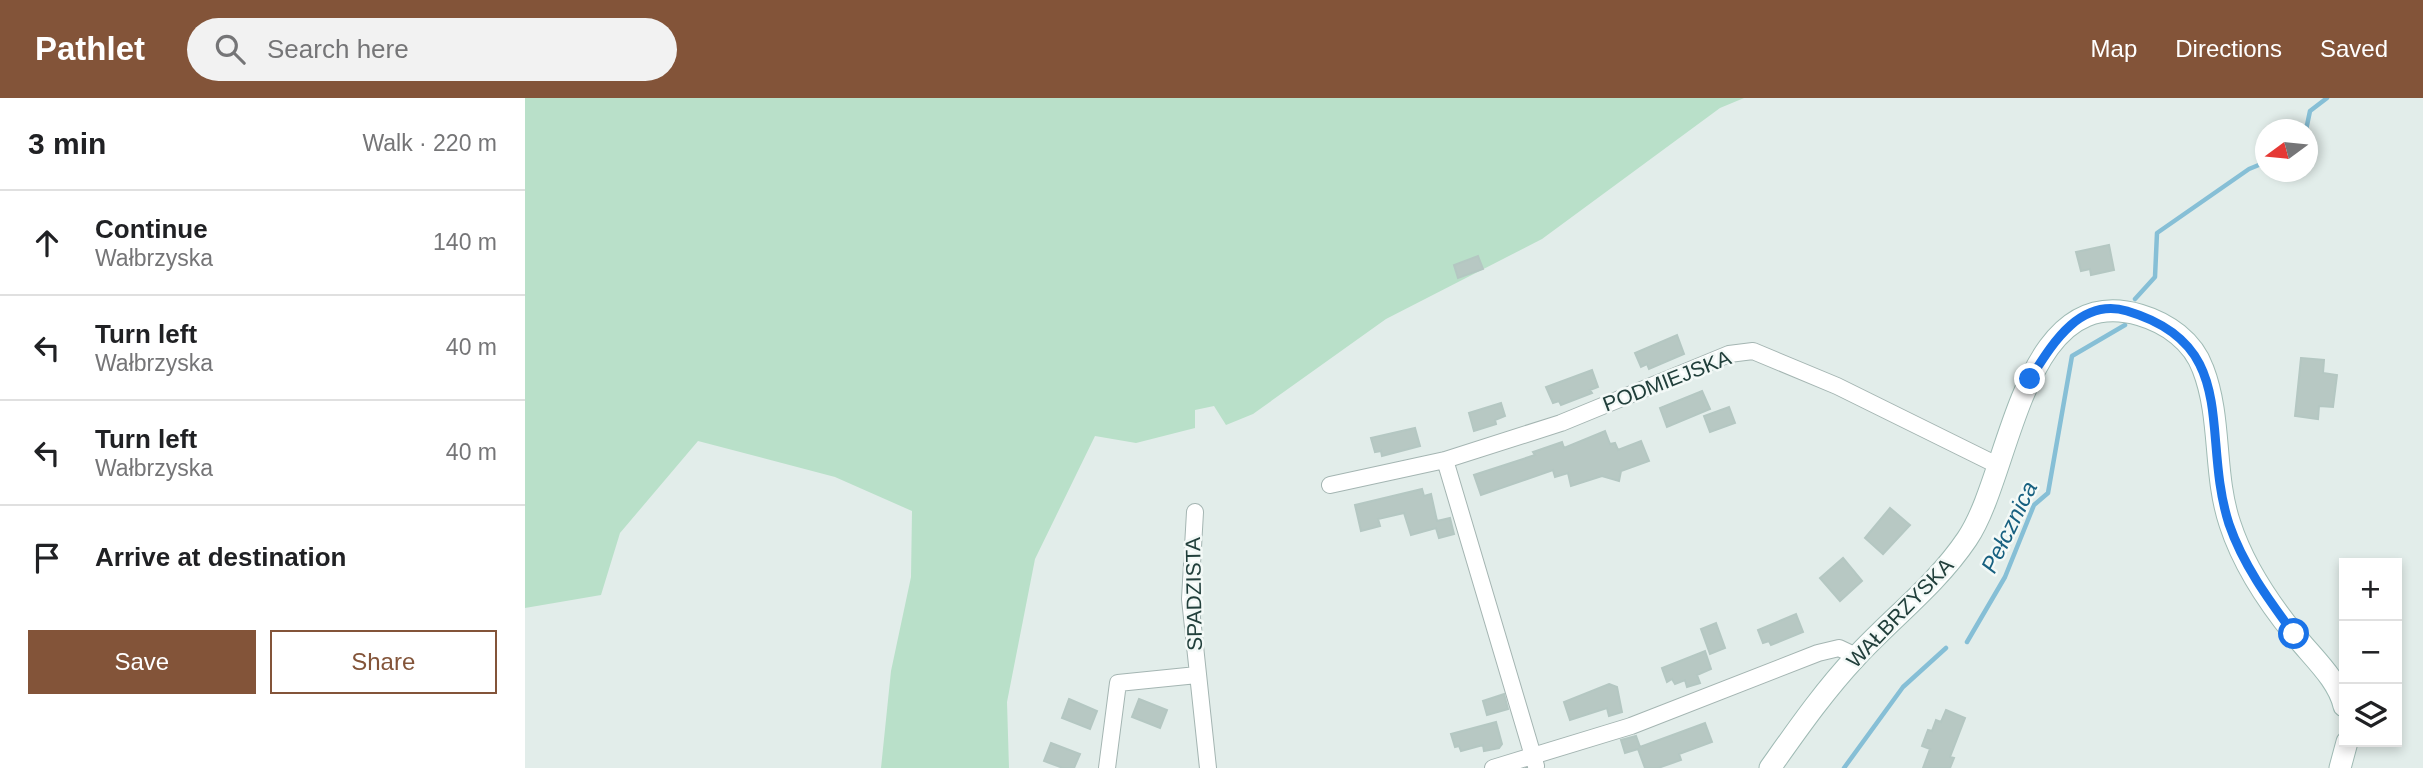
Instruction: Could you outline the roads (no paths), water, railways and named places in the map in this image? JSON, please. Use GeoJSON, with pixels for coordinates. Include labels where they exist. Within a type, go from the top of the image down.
{"type":"FeatureCollection","features":[{"type":"Feature","properties":{"kind":"main road","name":"WAŁBRZYSKA"},"geometry":{"type":"LineString","coordinates":[[1770,768],[1807,715],[1856,656],[1942,573],[1969,536],[1999,466],[2030,379],[2052,344],[2066,328],[2082,317],[2120,309],[2171,329],[2189,345],[2203,369],[2219,480],[2229,523],[2240,550],[2261,589],[2339,692]]}},
{"type":"Feature","properties":{"kind":"main road"},"geometry":{"type":"LineString","coordinates":[[2340,768],[2346,747]]}},
{"type":"Feature","properties":{"kind":"street","name":"PODMIEJSKA"},"geometry":{"type":"LineString","coordinates":[[1330,485],[1445,460],[1561,423],[1728,354],[1753,351],[1836,386],[1999,466]]}},
{"type":"Feature","properties":{"kind":"street"},"geometry":{"type":"LineString","coordinates":[[1445,460],[1535,763]]}},
{"type":"Feature","properties":{"kind":"street","name":"SPADZISTA"},"geometry":{"type":"LineString","coordinates":[[1195,512],[1190,599],[1208,768]]}},
{"type":"Feature","properties":{"kind":"street"},"geometry":{"type":"LineString","coordinates":[[1493,768],[1535,763],[1818,653],[1839,648],[1856,656]]}},
{"type":"Feature","properties":{"kind":"street","name":"SPADZISTA"},"geometry":{"type":"LineString","coordinates":[[1107,768],[1118,683],[1197,675]]}},
{"type":"Feature","properties":{"kind":"waterway","name":"Pełcznica"},"geometry":{"type":"LineString","coordinates":[[2308,119],[2310,111],[2327,98]]}},
{"type":"Feature","properties":{"kind":"waterway","name":"Pełcznica"},"geometry":{"type":"LineString","coordinates":[[2135,299],[2155,277],[2157,233],[2255,167]]}},
{"type":"Feature","properties":{"kind":"waterway","name":"Pełcznica"},"geometry":{"type":"LineString","coordinates":[[1967,642],[2005,577],[2034,505],[2048,493],[2072,356],[2125,325]]}},
{"type":"Feature","properties":{"kind":"waterway","name":"Pełcznica"},"geometry":{"type":"LineString","coordinates":[[1844,768],[1903,687],[1946,648]]}}]}
